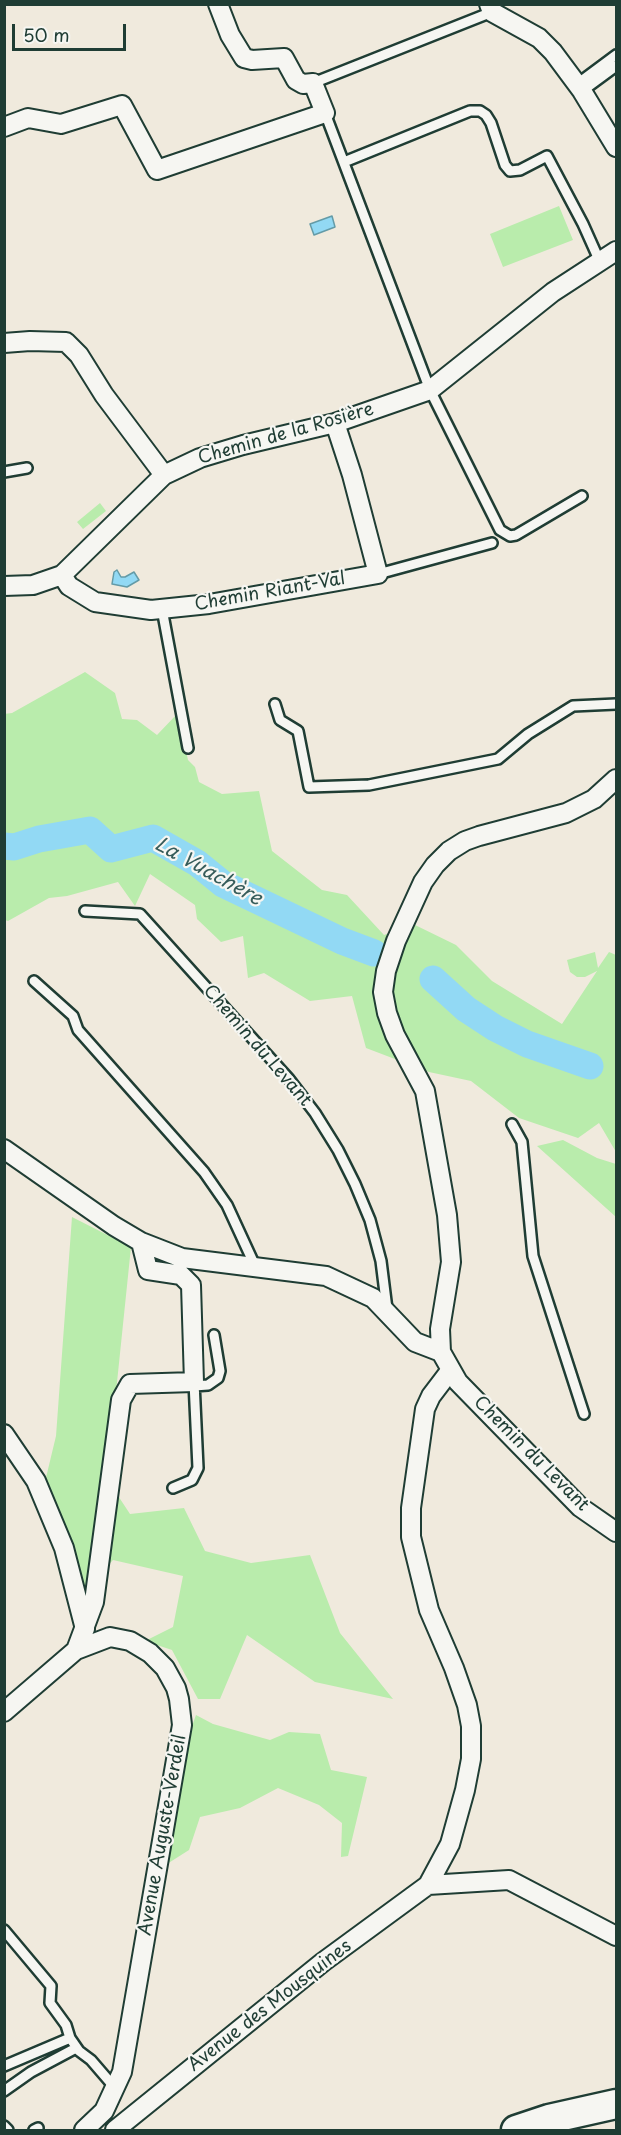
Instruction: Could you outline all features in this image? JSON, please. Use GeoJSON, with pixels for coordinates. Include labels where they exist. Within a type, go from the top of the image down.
{"type":"FeatureCollection","features":[{"type":"Feature","properties":{"kind":"main road"},"geometry":{"type":"LineString","coordinates":[[516,2130],[554,2125],[616,2104]]}},
{"type":"Feature","properties":{"kind":"street"},"geometry":{"type":"LineString","coordinates":[[4,127],[28,118],[61,124],[122,105],[157,170],[325,113],[313,83],[303,84],[296,80],[284,58],[252,60],[244,58],[230,35],[218,4]]}},
{"type":"Feature","properties":{"kind":"street"},"geometry":{"type":"LineString","coordinates":[[490,8],[539,38],[553,52],[580,88],[616,147]]}},
{"type":"Feature","properties":{"kind":"street","name":"Chemin de la Rosière"},"geometry":{"type":"LineString","coordinates":[[4,586],[33,585],[62,575],[164,475],[200,458],[335,423],[430,390],[558,288],[616,251]]}},
{"type":"Feature","properties":{"kind":"street"},"geometry":{"type":"LineString","coordinates":[[4,343],[66,342],[79,355],[104,394],[164,475]]}},
{"type":"Feature","properties":{"kind":"street"},"geometry":{"type":"LineString","coordinates":[[335,423],[352,475],[378,574]]}},
{"type":"Feature","properties":{"kind":"street","name":"Chemin Riant-Val"},"geometry":{"type":"LineString","coordinates":[[62,575],[69,586],[95,602],[151,610],[209,604],[378,574]]}},
{"type":"Feature","properties":{"kind":"street"},"geometry":{"type":"LineString","coordinates":[[4,1149],[114,1226],[141,1242],[182,1258],[326,1276],[373,1298],[416,1342],[441,1352],[440,1329],[451,1262],[447,1215],[425,1091],[395,1035],[387,1013],[383,992],[386,971],[396,941],[423,882],[449,851],[479,836],[566,813],[594,799],[616,779]]}},
{"type":"Feature","properties":{"kind":"street"},"geometry":{"type":"LineString","coordinates":[[90,1635],[121,1400],[130,1384],[194,1384],[191,1285],[181,1275],[148,1270],[141,1242]]}},
{"type":"Feature","properties":{"kind":"street","name":"Chemin du Levant"},"geometry":{"type":"LineString","coordinates":[[441,1352],[458,1382],[580,1507],[616,1532]]}},
{"type":"Feature","properties":{"kind":"street"},"geometry":{"type":"LineString","coordinates":[[428,1885],[450,1844],[471,1759],[471,1726],[467,1705],[429,1610],[411,1537],[411,1508],[425,1409],[431,1396],[450,1371]]}},
{"type":"Feature","properties":{"kind":"street"},"geometry":{"type":"LineString","coordinates":[[4,1434],[36,1481],[64,1548],[90,1635]]}},
{"type":"Feature","properties":{"kind":"street","name":"Avenue Auguste-Verdeil"},"geometry":{"type":"LineString","coordinates":[[4,1712],[76,1650],[90,1635],[120,1638],[140,1647],[165,1668],[176,1688],[182,1725],[124,2061],[116,2089],[104,2110],[84,2130]]}},
{"type":"Feature","properties":{"kind":"street"},"geometry":{"type":"LineString","coordinates":[[428,1885],[509,1880],[616,1936]]}},
{"type":"Feature","properties":{"kind":"street","name":"Avenue des Mousquines"},"geometry":{"type":"LineString","coordinates":[[115,2130],[323,1962],[428,1885]]}},
{"type":"Feature","properties":{"kind":"lane"},"geometry":{"type":"LineString","coordinates":[[313,83],[490,8]]}},
{"type":"Feature","properties":{"kind":"lane"},"geometry":{"type":"LineString","coordinates":[[580,88],[616,55]]}},
{"type":"Feature","properties":{"kind":"lane"},"geometry":{"type":"LineString","coordinates":[[580,88],[616,66]]}},
{"type":"Feature","properties":{"kind":"lane"},"geometry":{"type":"LineString","coordinates":[[344,162],[471,111],[480,111],[491,123],[505,165],[510,171],[520,170],[547,156],[600,262]]}},
{"type":"Feature","properties":{"kind":"lane"},"geometry":{"type":"LineString","coordinates":[[325,113],[430,390],[500,530],[505,534],[516,534],[582,496]]}},
{"type":"Feature","properties":{"kind":"lane"},"geometry":{"type":"LineString","coordinates":[[4,472],[27,468]]}},
{"type":"Feature","properties":{"kind":"lane","name":"Chemin Riant-Val"},"geometry":{"type":"LineString","coordinates":[[378,574],[492,543]]}},
{"type":"Feature","properties":{"kind":"lane"},"geometry":{"type":"LineString","coordinates":[[162,609],[188,748]]}},
{"type":"Feature","properties":{"kind":"lane"},"geometry":{"type":"LineString","coordinates":[[275,704],[280,720],[298,731],[309,787],[369,785],[498,759],[528,734],[573,706],[616,704]]}},
{"type":"Feature","properties":{"kind":"lane","name":"Chemin du Levant"},"geometry":{"type":"LineString","coordinates":[[85,911],[140,914],[295,1087],[338,1150],[370,1220],[381,1261],[387,1312]]}},
{"type":"Feature","properties":{"kind":"lane"},"geometry":{"type":"LineString","coordinates":[[34,981],[73,1016],[78,1030],[204,1172],[227,1205],[256,1268]]}},
{"type":"Feature","properties":{"kind":"lane"},"geometry":{"type":"LineString","coordinates":[[512,1124],[522,1142],[533,1256],[584,1414]]}},
{"type":"Feature","properties":{"kind":"lane"},"geometry":{"type":"LineString","coordinates":[[173,1488],[192,1480],[198,1468],[194,1384],[208,1385],[218,1378],[220,1371],[214,1335]]}},
{"type":"Feature","properties":{"kind":"lane"},"geometry":{"type":"LineString","coordinates":[[4,1930],[51,1986],[50,2002],[66,2025],[76,2048],[91,2060],[116,2089]]}},
{"type":"Feature","properties":{"kind":"lane"},"geometry":{"type":"LineString","coordinates":[[4,2066],[70,2038]]}},
{"type":"Feature","properties":{"kind":"lane"},"geometry":{"type":"LineString","coordinates":[[4,2091],[31,2072],[76,2048]]}},
{"type":"Feature","properties":{"kind":"lane"},"geometry":{"type":"LineString","coordinates":[[4,2127],[8,2130]]}},
{"type":"Feature","properties":{"kind":"green space"},"geometry":{"type":"Polygon","coordinates":[[[559,206],[573,240],[503,267],[490,234],[559,206]]]}},
{"type":"Feature","properties":{"kind":"green space"},"geometry":{"type":"Polygon","coordinates":[[[100,503],[106,511],[83,529],[77,522],[100,503]]]}},
{"type":"Feature","properties":{"kind":"green space"},"geometry":{"type":"Polygon","coordinates":[[[85,672],[115,693],[122,719],[137,720],[157,735],[178,713],[188,760],[195,767],[199,782],[222,794],[259,791],[272,851],[322,890],[347,895],[384,935],[413,924],[456,945],[492,981],[562,1024],[597,971],[585,977],[577,977],[570,972],[567,960],[595,952],[598,968],[609,952],[616,955],[616,1152],[599,1123],[578,1138],[519,1118],[471,1081],[429,1072],[366,1048],[352,996],[310,1001],[264,973],[248,978],[243,936],[221,942],[197,919],[195,905],[150,874],[135,906],[118,882],[67,896],[49,898],[8,921],[5,920],[4,714],[12,713],[85,672]]]}},
{"type":"Feature","properties":{"kind":"green space"},"geometry":{"type":"Polygon","coordinates":[[[563,1140],[597,1158],[616,1164],[616,1217],[537,1146],[563,1140]]]}},
{"type":"Feature","properties":{"kind":"green space"},"geometry":{"type":"Polygon","coordinates":[[[72,1217],[131,1247],[107,1479],[130,1514],[184,1508],[205,1551],[251,1563],[310,1555],[340,1633],[393,1699],[315,1682],[247,1635],[220,1699],[198,1699],[172,1650],[145,1641],[173,1627],[183,1576],[113,1560],[86,1589],[38,1511],[56,1436],[72,1217]]]}},
{"type":"Feature","properties":{"kind":"green space"},"geometry":{"type":"Polygon","coordinates":[[[196,1715],[213,1724],[270,1740],[289,1732],[320,1734],[331,1770],[367,1777],[348,1856],[341,1857],[342,1823],[319,1805],[278,1788],[240,1808],[200,1817],[189,1850],[167,1864],[188,1737],[196,1715]]]}},
{"type":"Feature","properties":{"kind":"water"},"geometry":{"type":"Polygon","coordinates":[[[332,216],[335,227],[314,235],[310,224],[332,216]]]}},
{"type":"Feature","properties":{"kind":"water"},"geometry":{"type":"Polygon","coordinates":[[[117,570],[121,577],[134,572],[139,580],[127,587],[112,584],[114,572],[117,570]]]}},
{"type":"Feature","properties":{"kind":"waterway","name":"La Vuachère"},"geometry":{"type":"LineString","coordinates":[[4,846],[14,847],[39,839],[90,830],[111,849],[153,838],[197,863],[223,884],[342,941],[374,953]]}},
{"type":"Feature","properties":{"kind":"waterway","name":"La Vuachère"},"geometry":{"type":"LineString","coordinates":[[433,979],[466,1009],[495,1028],[527,1044],[590,1066]]}}]}
